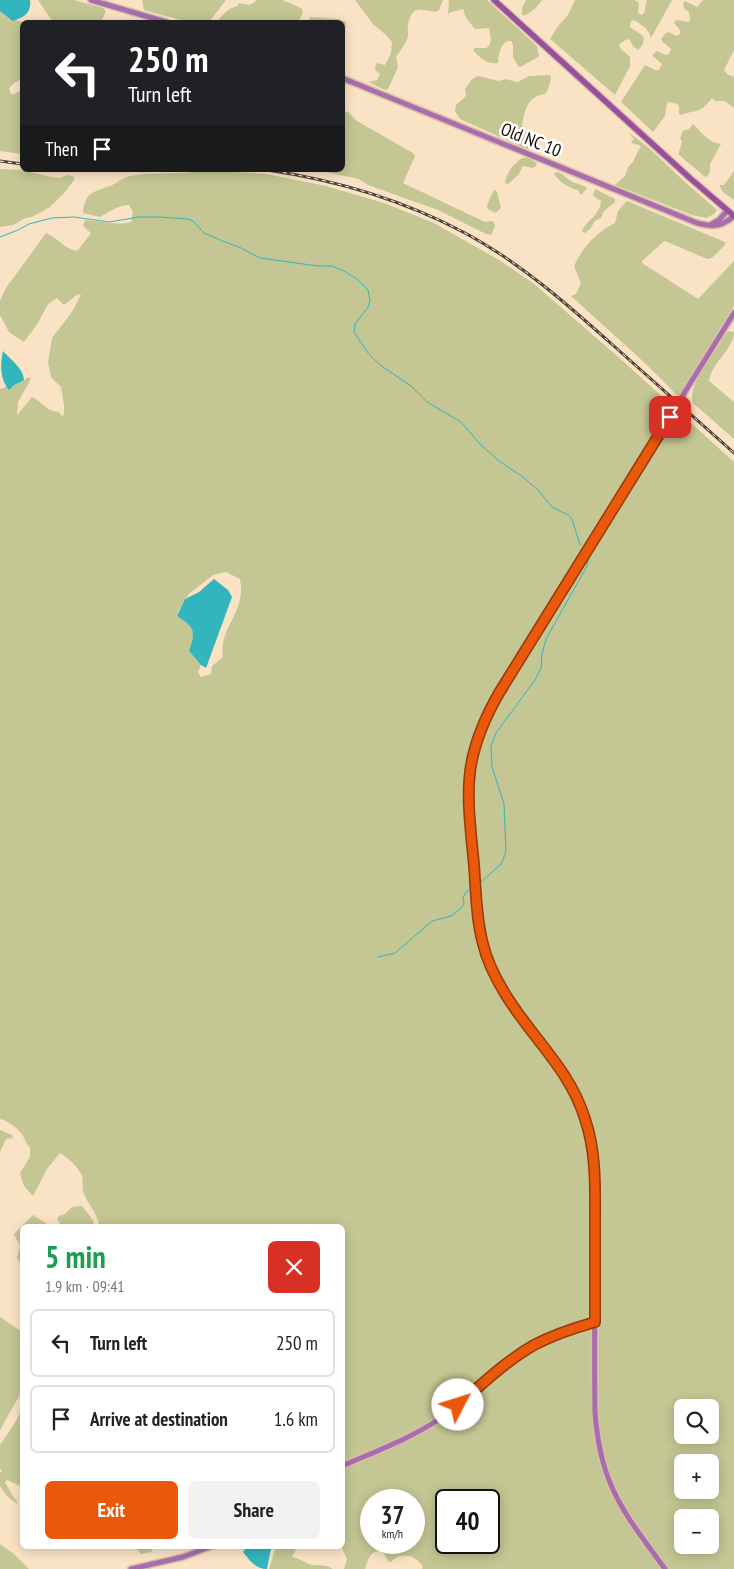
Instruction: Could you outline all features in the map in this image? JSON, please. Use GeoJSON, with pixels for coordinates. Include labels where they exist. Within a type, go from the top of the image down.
{"type":"FeatureCollection","features":[{"type":"Feature","properties":{"kind":"main road"},"geometry":{"type":"LineString","coordinates":[[494,0],[734,216]]}},
{"type":"Feature","properties":{"kind":"street"},"geometry":{"type":"LineString","coordinates":[[91,0],[159,20]]}},
{"type":"Feature","properties":{"kind":"street","name":"Old NC 10"},"geometry":{"type":"LineString","coordinates":[[345,79],[684,218],[709,225]]}},
{"type":"Feature","properties":{"kind":"street"},"geometry":{"type":"LineString","coordinates":[[709,225],[719,220],[727,211]]}},
{"type":"Feature","properties":{"kind":"street"},"geometry":{"type":"LineString","coordinates":[[709,225],[723,224],[734,216]]}},
{"type":"Feature","properties":{"kind":"street"},"geometry":{"type":"LineString","coordinates":[[665,1569],[627,1515],[610,1485],[603,1464],[595,1414],[595,1178],[588,1129],[583,1111],[569,1082],[551,1055],[511,1004],[497,980],[485,952],[477,913],[471,836],[471,770],[482,726],[499,693],[734,314]]}},
{"type":"Feature","properties":{"kind":"street"},"geometry":{"type":"LineString","coordinates":[[345,1465],[437,1421],[512,1360],[534,1345],[595,1322]]}},
{"type":"Feature","properties":{"kind":"street"},"geometry":{"type":"LineString","coordinates":[[131,1569],[183,1557],[204,1549]]}},
{"type":"Feature","properties":{"kind":"green space"},"geometry":{"type":"Polygon","coordinates":[[[38,0],[74,0],[103,8],[106,11],[102,20],[52,20],[38,0]]]}},
{"type":"Feature","properties":{"kind":"green space"},"geometry":{"type":"Polygon","coordinates":[[[142,0],[226,0],[211,20],[181,20],[144,10],[142,0]]]}},
{"type":"Feature","properties":{"kind":"green space"},"geometry":{"type":"Polygon","coordinates":[[[256,0],[282,0],[299,7],[303,13],[299,20],[218,20],[231,8],[238,6],[239,3],[249,5],[256,0]]]}},
{"type":"Feature","properties":{"kind":"green space"},"geometry":{"type":"Polygon","coordinates":[[[355,0],[443,0],[439,10],[436,12],[418,10],[412,13],[408,25],[407,38],[396,57],[398,67],[388,89],[385,90],[368,82],[377,80],[380,74],[375,70],[376,63],[385,65],[391,53],[392,42],[373,24],[355,0]]]}},
{"type":"Feature","properties":{"kind":"green space"},"geometry":{"type":"Polygon","coordinates":[[[449,0],[487,0],[537,46],[539,56],[521,67],[518,66],[513,57],[513,44],[511,41],[504,43],[502,46],[498,63],[490,63],[484,60],[473,50],[489,46],[491,40],[489,28],[475,29],[466,18],[463,9],[449,13],[448,16],[449,0]]]}},
{"type":"Feature","properties":{"kind":"green space"},"geometry":{"type":"Polygon","coordinates":[[[526,0],[542,0],[536,8],[522,15],[522,8],[526,0]]]}},
{"type":"Feature","properties":{"kind":"green space"},"geometry":{"type":"Polygon","coordinates":[[[575,0],[634,0],[639,4],[638,13],[641,15],[644,13],[647,0],[672,0],[651,38],[645,28],[634,20],[631,21],[630,27],[644,38],[638,50],[627,39],[619,44],[620,48],[630,57],[630,66],[615,95],[550,39],[568,15],[575,0]]]}},
{"type":"Feature","properties":{"kind":"green space"},"geometry":{"type":"Polygon","coordinates":[[[703,0],[734,0],[734,50],[724,70],[727,74],[734,77],[734,108],[725,101],[715,101],[712,98],[698,111],[680,115],[679,106],[670,102],[667,103],[665,116],[653,132],[621,102],[645,65],[659,70],[662,64],[652,55],[657,51],[666,55],[669,54],[671,49],[661,39],[668,32],[677,36],[680,34],[680,30],[674,23],[676,20],[689,22],[689,12],[684,9],[683,3],[685,1],[697,7],[703,0]]]}},
{"type":"Feature","properties":{"kind":"green space"},"geometry":{"type":"Polygon","coordinates":[[[0,11],[11,21],[20,21],[20,80],[9,88],[11,94],[20,91],[20,154],[0,151],[0,11]]]}},
{"type":"Feature","properties":{"kind":"green space"},"geometry":{"type":"Polygon","coordinates":[[[311,17],[341,20],[309,20],[311,17]]]}},
{"type":"Feature","properties":{"kind":"green space"},"geometry":{"type":"Polygon","coordinates":[[[550,75],[551,80],[546,93],[530,101],[526,108],[522,125],[529,137],[538,142],[534,148],[527,149],[460,119],[455,111],[456,105],[466,96],[465,89],[472,79],[478,76],[499,81],[505,79],[518,82],[529,76],[550,75]]]}},
{"type":"Feature","properties":{"kind":"green space"},"geometry":{"type":"Polygon","coordinates":[[[345,111],[357,121],[413,153],[415,156],[403,183],[485,222],[493,221],[495,226],[491,235],[486,234],[438,210],[368,185],[359,179],[325,172],[345,172],[345,111]]]}},
{"type":"Feature","properties":{"kind":"green space"},"geometry":{"type":"Polygon","coordinates":[[[693,124],[709,139],[721,144],[710,164],[710,172],[707,177],[679,155],[682,142],[680,138],[683,131],[689,129],[693,124]]]}},
{"type":"Feature","properties":{"kind":"green space"},"geometry":{"type":"Polygon","coordinates":[[[628,132],[649,148],[717,210],[714,214],[706,218],[692,215],[615,185],[625,176],[628,167],[641,147],[631,143],[634,139],[628,132]]]}},
{"type":"Feature","properties":{"kind":"green space"},"geometry":{"type":"Polygon","coordinates":[[[522,158],[528,158],[537,163],[536,166],[533,168],[523,166],[519,174],[508,184],[505,183],[511,169],[522,158]]]}},
{"type":"Feature","properties":{"kind":"green space"},"geometry":{"type":"Polygon","coordinates":[[[0,169],[20,170],[20,172],[59,178],[68,175],[74,177],[66,191],[50,207],[13,225],[0,227],[0,169]]]}},
{"type":"Feature","properties":{"kind":"green space"},"geometry":{"type":"Polygon","coordinates":[[[734,171],[734,200],[723,192],[719,185],[724,185],[734,171]]]}},
{"type":"Feature","properties":{"kind":"green space"},"geometry":{"type":"Polygon","coordinates":[[[235,172],[266,174],[326,186],[384,203],[434,223],[499,260],[533,283],[624,362],[734,462],[734,1569],[422,1569],[423,1567],[420,1563],[412,1557],[399,1556],[391,1562],[388,1561],[384,1554],[425,1554],[425,1489],[360,1489],[360,1554],[372,1554],[365,1569],[344,1569],[347,1559],[342,1549],[345,1549],[345,1224],[99,1224],[97,1217],[83,1191],[81,1174],[69,1159],[60,1153],[47,1169],[33,1196],[24,1186],[20,1173],[30,1157],[30,1147],[17,1128],[0,1119],[0,389],[18,383],[28,377],[31,379],[18,402],[17,415],[32,397],[48,409],[60,413],[61,416],[64,415],[61,387],[51,377],[48,363],[52,338],[72,312],[81,295],[78,294],[64,305],[57,298],[48,304],[38,323],[24,342],[9,332],[0,315],[0,301],[6,288],[46,233],[68,248],[76,251],[91,233],[83,226],[85,220],[114,223],[131,222],[133,212],[129,205],[117,207],[100,217],[83,213],[84,206],[88,197],[99,190],[128,177],[149,174],[235,172]],[[226,572],[213,575],[189,594],[177,615],[191,627],[193,639],[189,651],[201,665],[198,672],[201,677],[211,674],[212,666],[223,657],[223,641],[241,594],[240,579],[226,572]]]}},
{"type":"Feature","properties":{"kind":"green space"},"geometry":{"type":"Polygon","coordinates":[[[557,172],[587,188],[581,195],[578,190],[568,186],[559,179],[554,174],[557,172]]]}},
{"type":"Feature","properties":{"kind":"green space"},"geometry":{"type":"Polygon","coordinates":[[[595,189],[615,199],[615,202],[603,212],[601,218],[595,221],[585,233],[582,231],[600,206],[601,201],[593,196],[595,189]]]}},
{"type":"Feature","properties":{"kind":"green space"},"geometry":{"type":"Polygon","coordinates":[[[494,190],[497,192],[501,208],[495,213],[488,209],[487,205],[494,190]]]}},
{"type":"Feature","properties":{"kind":"green space"},"geometry":{"type":"Polygon","coordinates":[[[627,201],[725,242],[725,245],[712,258],[707,259],[665,241],[642,261],[642,263],[698,299],[734,261],[734,306],[678,396],[646,364],[571,296],[576,294],[581,283],[574,266],[578,259],[586,246],[596,236],[615,223],[618,211],[627,201]]]}},
{"type":"Feature","properties":{"kind":"green space"},"geometry":{"type":"Polygon","coordinates":[[[728,331],[734,332],[733,338],[714,368],[709,381],[734,402],[734,439],[693,403],[692,395],[694,385],[704,366],[728,331]]]}},
{"type":"Feature","properties":{"kind":"green space"},"geometry":{"type":"Polygon","coordinates":[[[0,1130],[12,1135],[13,1138],[6,1139],[0,1152],[0,1130]]]}},
{"type":"Feature","properties":{"kind":"green space"},"geometry":{"type":"Polygon","coordinates":[[[82,1206],[93,1220],[94,1224],[60,1224],[57,1219],[59,1216],[65,1214],[72,1207],[82,1206]]]}},
{"type":"Feature","properties":{"kind":"green space"},"geometry":{"type":"Polygon","coordinates":[[[33,1215],[47,1224],[24,1224],[33,1215]]]}},
{"type":"Feature","properties":{"kind":"green space"},"geometry":{"type":"Polygon","coordinates":[[[20,1228],[20,1246],[14,1234],[20,1228]]]}},
{"type":"Feature","properties":{"kind":"green space"},"geometry":{"type":"Polygon","coordinates":[[[20,1246],[20,1262],[17,1258],[20,1246]]]}},
{"type":"Feature","properties":{"kind":"green space"},"geometry":{"type":"Polygon","coordinates":[[[0,1317],[20,1331],[20,1395],[0,1430],[0,1317]]]}},
{"type":"Feature","properties":{"kind":"green space"},"geometry":{"type":"Polygon","coordinates":[[[20,1413],[20,1486],[7,1480],[5,1482],[17,1504],[7,1496],[0,1486],[0,1473],[2,1471],[0,1469],[0,1445],[20,1413]]]}},
{"type":"Feature","properties":{"kind":"green space"},"geometry":{"type":"Polygon","coordinates":[[[0,1544],[14,1554],[29,1569],[0,1569],[0,1544]]]}},
{"type":"Feature","properties":{"kind":"green space"},"geometry":{"type":"Polygon","coordinates":[[[138,1549],[152,1549],[151,1552],[141,1554],[138,1549]]]}},
{"type":"Feature","properties":{"kind":"green space"},"geometry":{"type":"Polygon","coordinates":[[[275,1549],[296,1549],[292,1557],[312,1565],[333,1569],[269,1569],[275,1549]]]}},
{"type":"Feature","properties":{"kind":"water"},"geometry":{"type":"Polygon","coordinates":[[[0,0],[30,0],[30,8],[26,14],[12,21],[0,11],[0,0]]]}},
{"type":"Feature","properties":{"kind":"water"},"geometry":{"type":"Polygon","coordinates":[[[3,351],[22,372],[24,380],[9,390],[4,382],[2,372],[1,361],[3,351]]]}},
{"type":"Feature","properties":{"kind":"water"},"geometry":{"type":"Polygon","coordinates":[[[214,579],[228,590],[232,597],[206,668],[189,651],[193,639],[191,627],[177,616],[185,599],[199,592],[214,579]]]}},
{"type":"Feature","properties":{"kind":"water"},"geometry":{"type":"Polygon","coordinates":[[[245,1549],[271,1549],[267,1569],[256,1566],[243,1552],[245,1549]]]}},
{"type":"Feature","properties":{"kind":"waterway"},"geometry":{"type":"LineString","coordinates":[[0,237],[29,224],[52,218],[74,217],[109,222],[139,217],[188,219],[193,221],[204,233],[260,258],[318,266],[332,266],[344,271],[357,279],[368,290],[370,300],[368,307],[355,324],[354,332],[368,353],[380,365],[411,386],[427,402],[461,422],[479,443],[499,461],[523,477],[539,491],[552,507],[568,515],[572,519],[580,545]]}},
{"type":"Feature","properties":{"kind":"waterway"},"geometry":{"type":"LineString","coordinates":[[481,882],[500,865],[506,851],[504,804],[492,767],[491,746],[496,733],[535,680],[541,668],[546,639],[587,566],[589,557]]}},
{"type":"Feature","properties":{"kind":"waterway"},"geometry":{"type":"LineString","coordinates":[[378,957],[395,953],[432,921],[451,916],[464,904],[463,897],[468,890]]}},
{"type":"Feature","properties":{"kind":"railway"},"geometry":{"type":"LineString","coordinates":[[0,161],[20,164]]}},
{"type":"Feature","properties":{"kind":"railway"},"geometry":{"type":"LineString","coordinates":[[280,172],[318,179],[393,201],[442,221],[486,245],[525,271],[562,300],[734,453]]}},
{"type":"Feature","properties":{"kind":"route"},"geometry":{"type":"LineString","coordinates":[[458,1405],[528,1349],[562,1333],[595,1322],[595,1178],[590,1138],[583,1111],[574,1091],[557,1063],[511,1004],[488,961],[477,913],[471,836],[470,794],[472,760],[482,726],[499,693],[670,417]]}}]}
